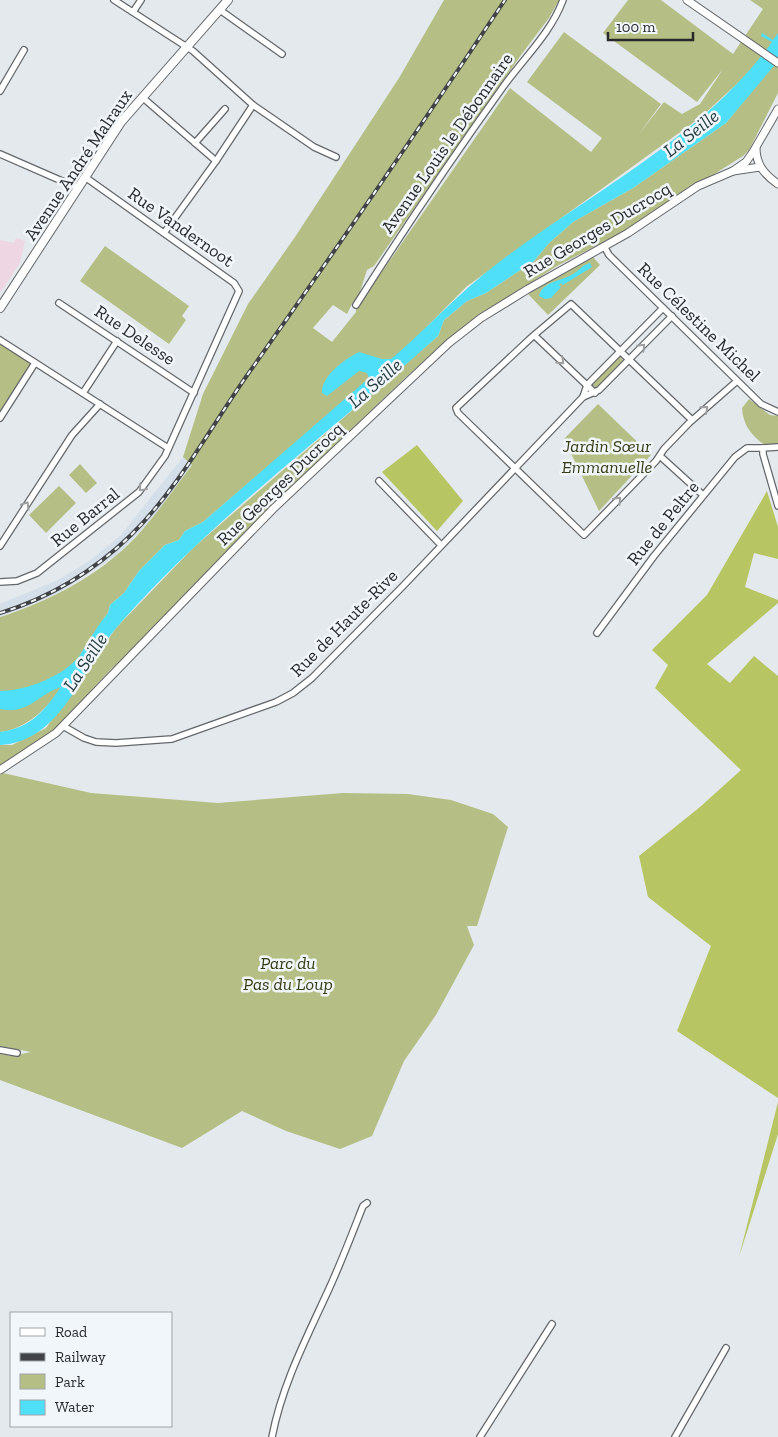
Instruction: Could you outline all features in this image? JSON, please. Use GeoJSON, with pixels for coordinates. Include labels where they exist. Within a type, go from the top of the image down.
{"type":"FeatureCollection","features":[{"type":"Feature","properties":{"kind":"main road","name":"Avenue André Malraux"},"geometry":{"type":"LineString","coordinates":[[0,308],[121,122],[228,0]]}},
{"type":"Feature","properties":{"kind":"street"},"geometry":{"type":"LineString","coordinates":[[114,0],[188,47],[253,105],[314,147],[336,157]]}},
{"type":"Feature","properties":{"kind":"street"},"geometry":{"type":"LineString","coordinates":[[133,12],[141,0]]}},
{"type":"Feature","properties":{"kind":"street","name":"Avenue Louis le Débonnaire"},"geometry":{"type":"LineString","coordinates":[[356,305],[493,101],[549,26],[564,0]]}},
{"type":"Feature","properties":{"kind":"street"},"geometry":{"type":"LineString","coordinates":[[687,0],[778,63]]}},
{"type":"Feature","properties":{"kind":"street"},"geometry":{"type":"LineString","coordinates":[[220,10],[282,54]]}},
{"type":"Feature","properties":{"kind":"street"},"geometry":{"type":"LineString","coordinates":[[0,91],[24,50]]}},
{"type":"Feature","properties":{"kind":"street"},"geometry":{"type":"LineString","coordinates":[[142,97],[216,161]]}},
{"type":"Feature","properties":{"kind":"street"},"geometry":{"type":"LineString","coordinates":[[164,233],[216,161],[253,105]]}},
{"type":"Feature","properties":{"kind":"street"},"geometry":{"type":"LineString","coordinates":[[195,143],[225,109]]}},
{"type":"Feature","properties":{"kind":"street","name":"Rue Georges Ducrocq"},"geometry":{"type":"LineString","coordinates":[[0,770],[49,739],[63,726],[273,509],[444,348],[481,318],[558,270],[639,227],[698,186],[732,171],[748,160],[778,109]]}},
{"type":"Feature","properties":{"kind":"street"},"geometry":{"type":"LineString","coordinates":[[756,147],[760,167],[767,176],[778,184]]}},
{"type":"Feature","properties":{"kind":"street"},"geometry":{"type":"LineString","coordinates":[[0,154],[78,188]]}},
{"type":"Feature","properties":{"kind":"street","name":"Rue Georges Ducrocq"},"geometry":{"type":"LineString","coordinates":[[732,171],[760,167]]}},
{"type":"Feature","properties":{"kind":"street","name":"Rue Vandernoot"},"geometry":{"type":"LineString","coordinates":[[85,177],[234,283],[239,291],[168,448]]}},
{"type":"Feature","properties":{"kind":"street","name":"Rue Célestine Michel"},"geometry":{"type":"LineString","coordinates":[[604,246],[609,255],[737,381],[766,408],[778,412]]}},
{"type":"Feature","properties":{"kind":"street","name":"Rue Delesse"},"geometry":{"type":"LineString","coordinates":[[59,302],[194,392]]}},
{"type":"Feature","properties":{"kind":"street"},"geometry":{"type":"LineString","coordinates":[[692,420],[572,304],[456,408],[458,414],[584,535],[692,420],[737,381]]}},
{"type":"Feature","properties":{"kind":"street","name":"Rue de Haute-Rive"},"geometry":{"type":"LineString","coordinates":[[63,726],[84,738],[96,742],[116,743],[172,739],[192,734],[285,698],[312,678],[441,545],[583,397],[587,386],[663,308]]}},
{"type":"Feature","properties":{"kind":"street","name":"Rue de Haute-Rive"},"geometry":{"type":"LineString","coordinates":[[583,397],[594,393],[672,316]]}},
{"type":"Feature","properties":{"kind":"street"},"geometry":{"type":"LineString","coordinates":[[535,336],[594,393]]}},
{"type":"Feature","properties":{"kind":"street"},"geometry":{"type":"LineString","coordinates":[[0,340],[168,448]]}},
{"type":"Feature","properties":{"kind":"street"},"geometry":{"type":"LineString","coordinates":[[83,393],[117,341]]}},
{"type":"Feature","properties":{"kind":"street"},"geometry":{"type":"LineString","coordinates":[[0,418],[35,362]]}},
{"type":"Feature","properties":{"kind":"street"},"geometry":{"type":"LineString","coordinates":[[0,546],[70,439],[100,404]]}},
{"type":"Feature","properties":{"kind":"street","name":"Rue de Peltre"},"geometry":{"type":"LineString","coordinates":[[597,633],[654,556],[742,450],[747,448],[778,447]]}},
{"type":"Feature","properties":{"kind":"street","name":"Rue Barral"},"geometry":{"type":"LineString","coordinates":[[0,582],[17,581],[37,573],[49,565],[139,492],[168,448]]}},
{"type":"Feature","properties":{"kind":"street"},"geometry":{"type":"LineString","coordinates":[[763,448],[762,454],[778,506]]}},
{"type":"Feature","properties":{"kind":"street"},"geometry":{"type":"LineString","coordinates":[[660,456],[703,496]]}},
{"type":"Feature","properties":{"kind":"street"},"geometry":{"type":"LineString","coordinates":[[379,481],[441,545]]}},
{"type":"Feature","properties":{"kind":"street"},"geometry":{"type":"LineString","coordinates":[[0,1050],[17,1053]]}},
{"type":"Feature","properties":{"kind":"street"},"geometry":{"type":"LineString","coordinates":[[272,1437],[276,1414],[292,1368],[367,1203]]}},
{"type":"Feature","properties":{"kind":"street"},"geometry":{"type":"LineString","coordinates":[[480,1437],[552,1324]]}},
{"type":"Feature","properties":{"kind":"street"},"geometry":{"type":"LineString","coordinates":[[675,1437],[726,1348]]}},
{"type":"Feature","properties":{"kind":"shaded area"},"geometry":{"type":"Polygon","coordinates":[[[16,238],[25,241],[20,263],[0,293],[0,240],[14,243],[16,238]]]}},
{"type":"Feature","properties":{"kind":"shaded area"},"geometry":{"type":"Polygon","coordinates":[[[183,457],[192,464],[152,519],[118,554],[57,594],[0,617],[0,604],[58,580],[92,559],[121,535],[183,457]]]}},
{"type":"Feature","properties":{"kind":"green space"},"geometry":{"type":"Polygon","coordinates":[[[444,0],[559,0],[549,18],[521,55],[374,266],[367,270],[356,304],[353,302],[347,314],[333,305],[313,328],[332,342],[356,312],[356,305],[358,306],[510,88],[591,152],[602,138],[527,82],[564,32],[661,104],[639,134],[664,102],[682,114],[700,104],[723,69],[697,102],[603,33],[628,0],[661,0],[733,54],[763,9],[750,0],[778,0],[778,40],[740,81],[701,117],[466,287],[408,346],[203,522],[185,531],[179,540],[165,545],[139,571],[124,593],[110,605],[108,613],[51,702],[36,716],[19,727],[0,732],[0,617],[19,611],[72,586],[121,552],[143,529],[192,465],[183,457],[203,394],[248,304],[295,237],[399,78],[444,0]]]}},
{"type":"Feature","properties":{"kind":"green space"},"geometry":{"type":"Polygon","coordinates":[[[778,59],[778,93],[749,150],[743,156],[619,234],[557,266],[469,322],[406,377],[266,511],[53,731],[0,767],[0,745],[12,745],[46,728],[116,628],[193,548],[438,336],[444,320],[467,301],[486,293],[534,261],[549,243],[573,222],[633,188],[726,123],[778,59]]]}},
{"type":"Feature","properties":{"kind":"green space"},"geometry":{"type":"Polygon","coordinates":[[[105,246],[189,306],[182,316],[186,320],[169,344],[80,281],[105,246]]]}},
{"type":"Feature","properties":{"kind":"green space"},"geometry":{"type":"Polygon","coordinates":[[[593,257],[600,265],[548,315],[528,294],[593,257]]]}},
{"type":"Feature","properties":{"kind":"green space"},"geometry":{"type":"Polygon","coordinates":[[[0,340],[35,363],[0,418],[0,340]]]}},
{"type":"Feature","properties":{"kind":"green space"},"geometry":{"type":"Polygon","coordinates":[[[619,355],[624,362],[596,390],[591,385],[619,355]]]}},
{"type":"Feature","properties":{"kind":"green space"},"geometry":{"type":"Polygon","coordinates":[[[749,399],[770,415],[778,416],[778,445],[766,446],[749,430],[744,420],[742,408],[749,399]]]}},
{"type":"Feature","properties":{"kind":"green space","name":"Jardin Sœur Emmanuelle"},"geometry":{"type":"Polygon","coordinates":[[[598,404],[651,455],[599,511],[564,439],[598,404]]]}},
{"type":"Feature","properties":{"kind":"green space"},"geometry":{"type":"Polygon","coordinates":[[[417,445],[463,501],[437,531],[382,472],[417,445]]]}},
{"type":"Feature","properties":{"kind":"green space"},"geometry":{"type":"Polygon","coordinates":[[[80,464],[97,483],[86,493],[69,475],[80,464]]]}},
{"type":"Feature","properties":{"kind":"green space"},"geometry":{"type":"Polygon","coordinates":[[[59,486],[76,503],[46,533],[29,515],[59,486]]]}},
{"type":"Feature","properties":{"kind":"green space"},"geometry":{"type":"Polygon","coordinates":[[[767,491],[778,527],[778,559],[754,553],[745,587],[778,600],[778,603],[707,664],[730,683],[754,656],[778,676],[778,1098],[677,1031],[711,946],[648,897],[639,856],[700,807],[741,770],[655,688],[668,665],[652,650],[707,595],[767,491]]]}},
{"type":"Feature","properties":{"kind":"green space","name":"Parc du Pas du Loup"},"geometry":{"type":"Polygon","coordinates":[[[3,773],[91,793],[218,803],[343,793],[408,794],[451,800],[493,814],[508,827],[477,926],[467,926],[474,945],[436,1015],[404,1061],[372,1136],[340,1149],[286,1131],[242,1111],[182,1148],[0,1080],[0,1054],[12,1056],[31,1052],[0,1046],[0,775],[3,773]]]}},
{"type":"Feature","properties":{"kind":"green space"},"geometry":{"type":"Polygon","coordinates":[[[778,1102],[778,1134],[739,1257],[778,1102]]]}},
{"type":"Feature","properties":{"kind":"water","name":"La Seille"},"geometry":{"type":"Polygon","coordinates":[[[762,33],[773,40],[778,33],[778,61],[726,123],[633,188],[573,222],[549,243],[534,261],[486,293],[467,301],[444,320],[438,336],[232,512],[154,587],[104,644],[69,700],[55,717],[40,731],[21,741],[0,745],[0,732],[11,730],[36,717],[61,687],[25,707],[10,710],[0,709],[0,691],[21,688],[44,681],[55,676],[73,663],[108,613],[110,605],[124,593],[139,571],[165,545],[179,540],[185,531],[203,522],[369,378],[367,373],[359,371],[327,396],[322,393],[325,380],[335,369],[359,352],[382,359],[391,359],[470,286],[498,263],[680,135],[745,76],[772,42],[761,36],[762,33]]]}},
{"type":"Feature","properties":{"kind":"water"},"geometry":{"type":"Polygon","coordinates":[[[590,263],[592,267],[563,285],[561,283],[559,285],[561,287],[551,298],[545,299],[539,296],[548,284],[569,276],[590,263]]]}},
{"type":"Feature","properties":{"kind":"railway"},"geometry":{"type":"LineString","coordinates":[[0,613],[36,600],[86,572],[131,535],[164,498],[505,0]]}}]}
